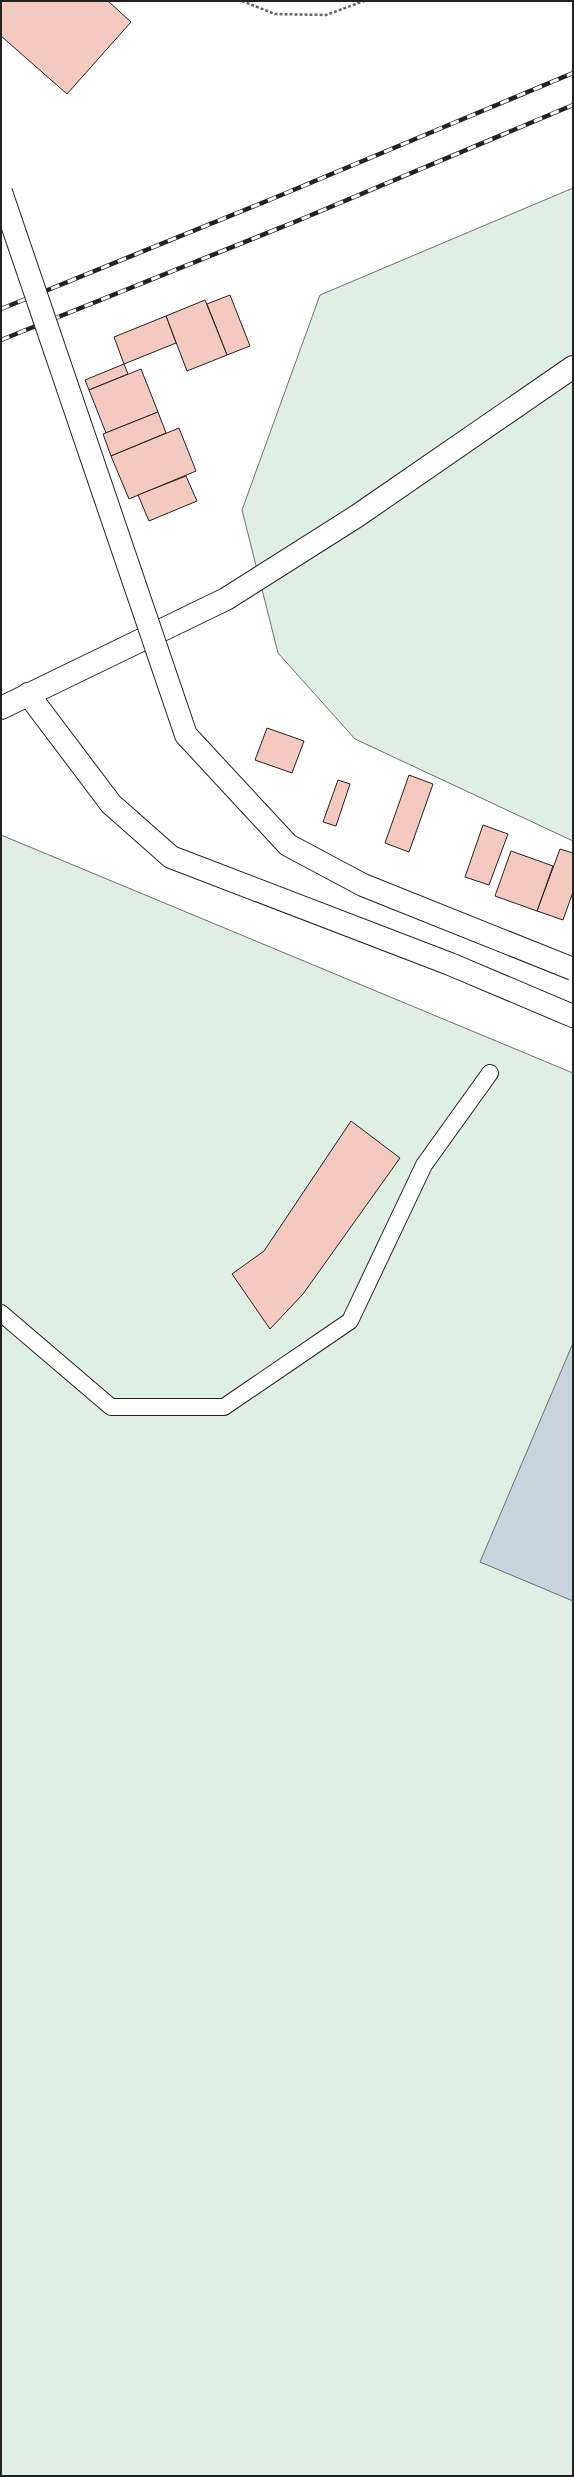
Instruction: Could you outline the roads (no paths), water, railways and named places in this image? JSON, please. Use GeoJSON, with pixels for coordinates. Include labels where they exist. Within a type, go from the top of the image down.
{"type":"FeatureCollection","features":[{"type":"Feature","properties":{"kind":"street"},"geometry":{"type":"LineString","coordinates":[[1,192],[186,735],[288,845],[363,885],[573,969]]}},
{"type":"Feature","properties":{"kind":"street"},"geometry":{"type":"LineString","coordinates":[[1,708],[226,599],[357,516],[573,367]]}},
{"type":"Feature","properties":{"kind":"street"},"geometry":{"type":"LineString","coordinates":[[28,694],[111,804],[171,857],[450,964],[573,1016]]}},
{"type":"Feature","properties":{"kind":"lane"},"geometry":{"type":"LineString","coordinates":[[1,1313],[111,1406],[224,1407],[350,1321],[424,1165],[490,1073]]}},
{"type":"Feature","properties":{"kind":"railway"},"geometry":{"type":"LineString","coordinates":[[1,309],[279,196],[573,73]]}},
{"type":"Feature","properties":{"kind":"railway"},"geometry":{"type":"LineString","coordinates":[[1,340],[297,221],[573,105]]}}]}
